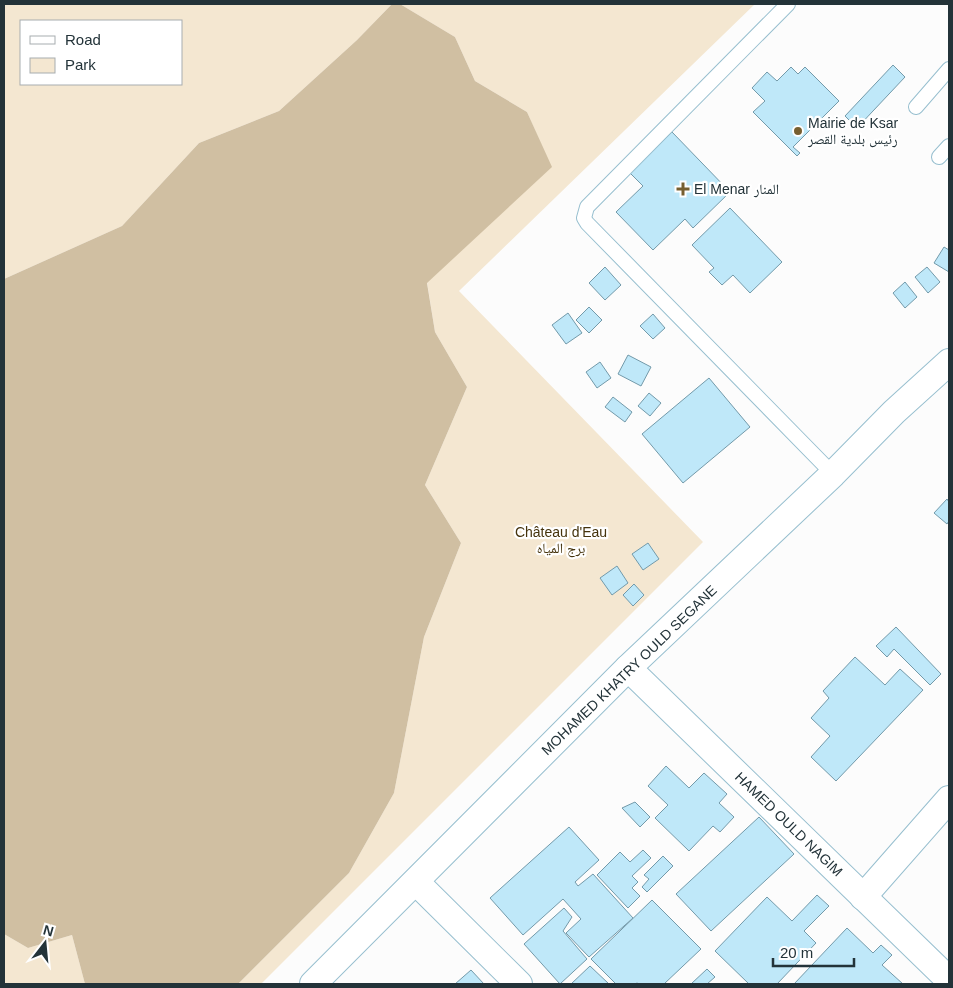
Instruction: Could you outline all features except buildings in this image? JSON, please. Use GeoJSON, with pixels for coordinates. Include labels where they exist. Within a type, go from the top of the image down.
{"type":"FeatureCollection","features":[{"type":"Feature","properties":{"kind":"street","name":"MOHAMED KHATRY OULD SEGANE"},"geometry":{"type":"LineString","coordinates":[[313,984],[628,668],[833,474],[894,412],[946,371]]}},
{"type":"Feature","properties":{"kind":"street","name":"HAMED OULD NAGIM"},"geometry":{"type":"LineString","coordinates":[[628,668],[949,980]]}},
{"type":"Feature","properties":{"kind":"street"},"geometry":{"type":"LineString","coordinates":[[863,897],[949,799]]}},
{"type":"Feature","properties":{"kind":"street"},"geometry":{"type":"LineString","coordinates":[[416,882],[519,984]]}},
{"type":"Feature","properties":{"kind":"lane"},"geometry":{"type":"LineString","coordinates":[[788,4],[587,207],[584,218],[833,474]]}},
{"type":"Feature","properties":{"kind":"lane"},"geometry":{"type":"LineString","coordinates":[[916,107],[949,69]]}},
{"type":"Feature","properties":{"kind":"lane"},"geometry":{"type":"LineString","coordinates":[[939,157],[949,146]]}},
{"type":"Feature","properties":{"kind":"green space"},"geometry":{"type":"Polygon","coordinates":[[[4,4],[392,4],[357,40],[279,111],[199,143],[122,226],[4,279],[4,4]]]}},
{"type":"Feature","properties":{"kind":"green space","name":"Château d'Eau برج المياه"},"geometry":{"type":"Polygon","coordinates":[[[400,4],[755,4],[459,291],[703,542],[261,984],[238,984],[349,873],[394,793],[424,637],[461,543],[425,485],[467,387],[435,332],[427,282],[551,167],[527,112],[475,81],[455,37],[400,4]]]}},
{"type":"Feature","properties":{"kind":"green space"},"geometry":{"type":"Polygon","coordinates":[[[4,934],[28,948],[72,935],[85,984],[4,984],[4,934]]]}},
{"type":"Feature","properties":{"kind":"shaded area"},"geometry":{"type":"Polygon","coordinates":[[[392,4],[400,4],[455,37],[475,81],[527,112],[552,167],[427,283],[435,332],[467,387],[425,485],[461,543],[424,637],[394,793],[349,873],[238,984],[85,984],[72,935],[28,948],[4,934],[4,279],[122,226],[199,143],[279,111],[357,40],[392,4]]]}},
{"type":"Feature","properties":{"kind":"place","name":"Mairie de Ksar رئيس بلدية القصر"},"geometry":{"type":"Point","coordinates":[798,131]}},
{"type":"Feature","properties":{"kind":"place","name":"El Menar المنار"},"geometry":{"type":"Point","coordinates":[683,189]}}]}
